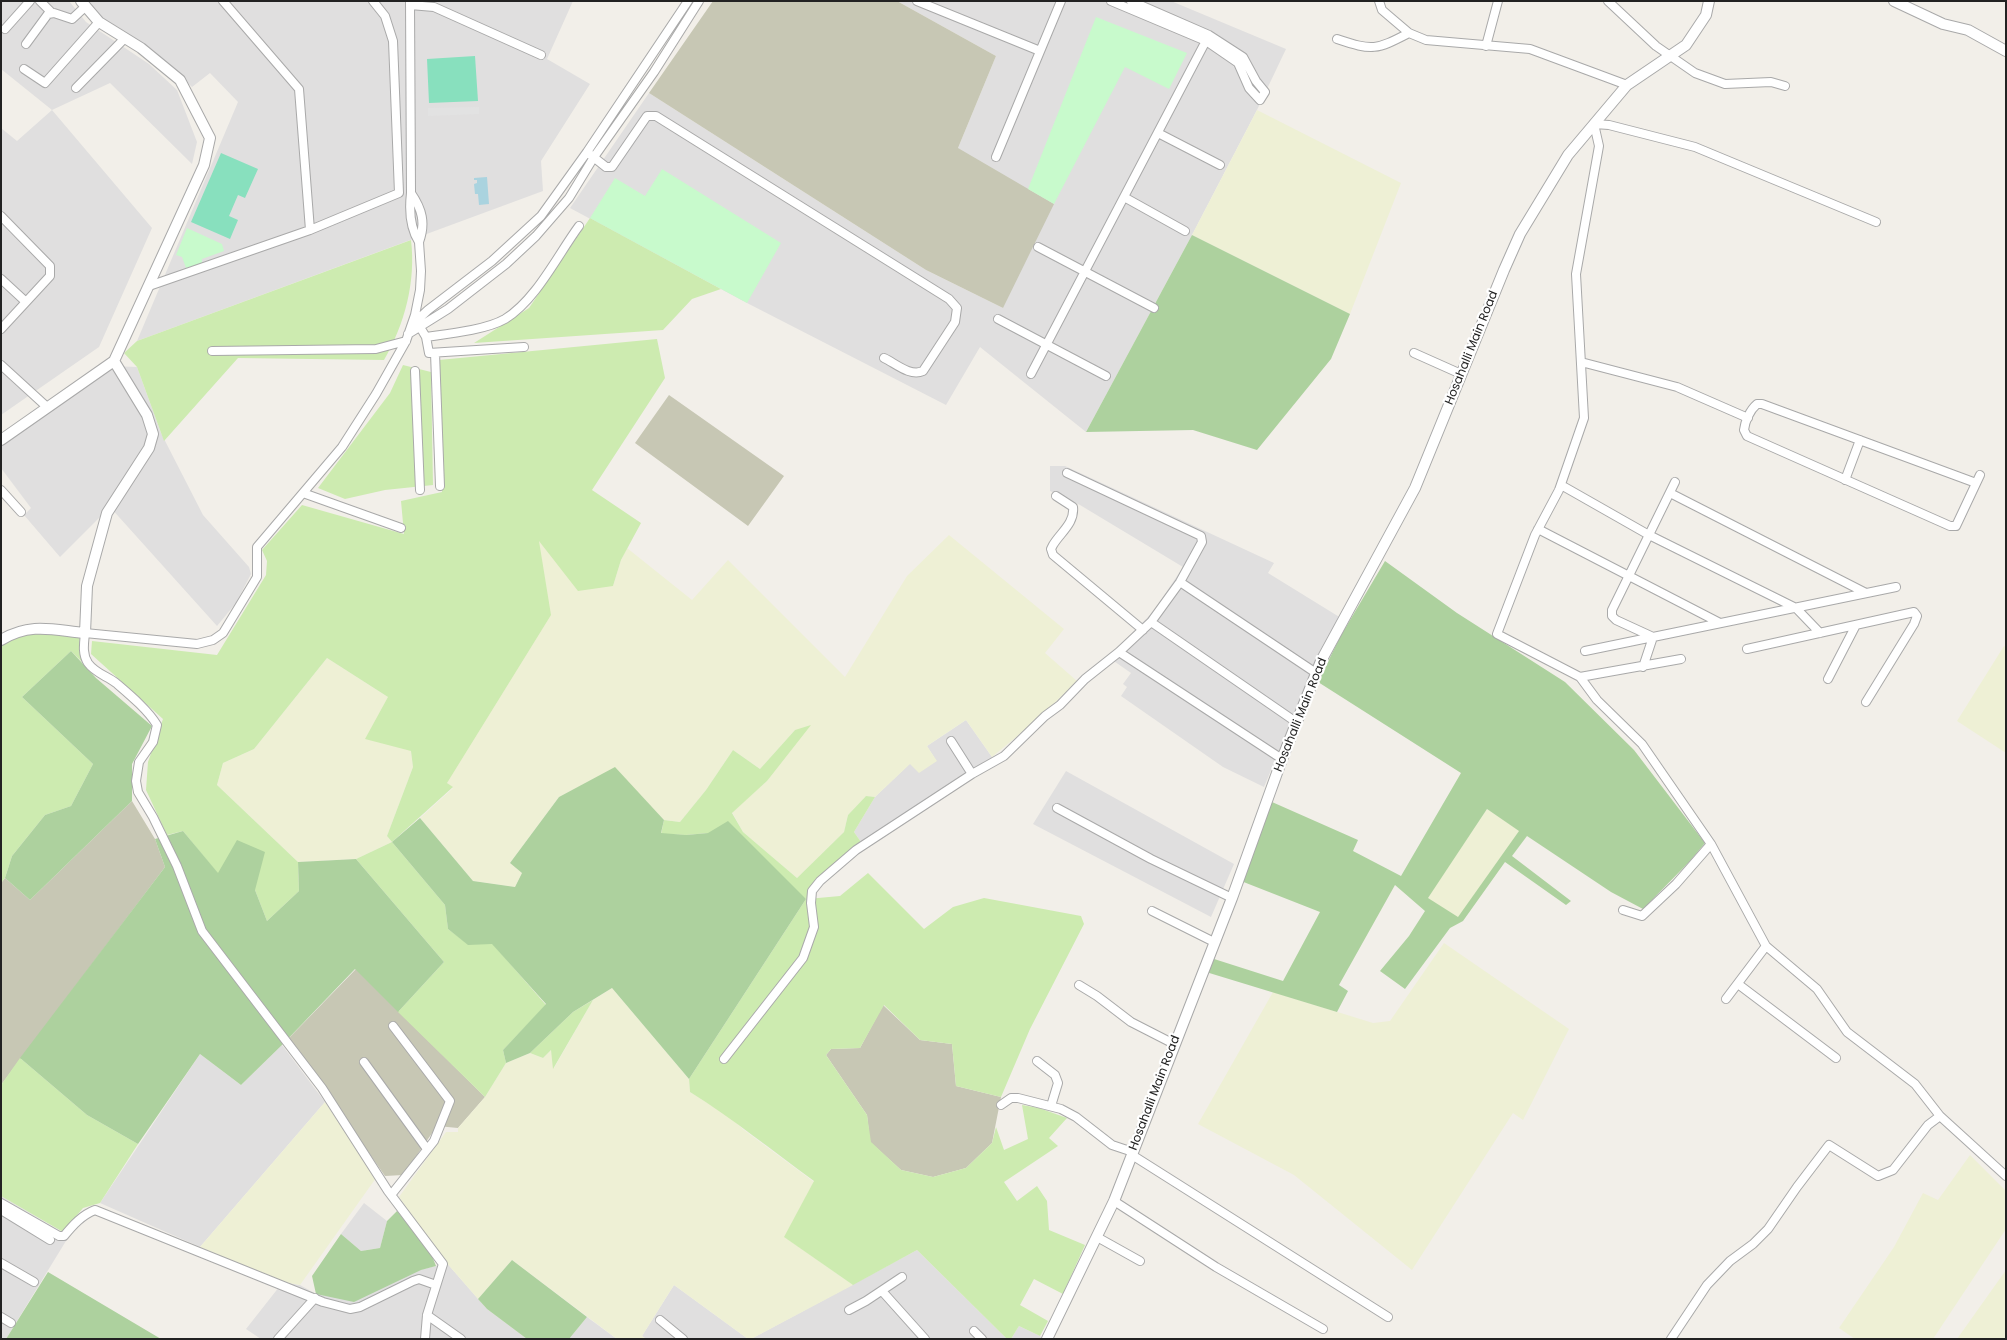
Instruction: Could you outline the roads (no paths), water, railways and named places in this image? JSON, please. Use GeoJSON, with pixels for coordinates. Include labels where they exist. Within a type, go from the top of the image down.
{"type":"FeatureCollection","features":[{"type":"Feature","properties":{"kind":"street"},"geometry":{"type":"LineString","coordinates":[[6,29],[30,1]]}},
{"type":"Feature","properties":{"kind":"street"},"geometry":{"type":"LineString","coordinates":[[1,440],[114,361],[204,165],[210,138],[180,80],[125,38],[100,22],[83,4],[72,19],[52,13],[40,1]]}},
{"type":"Feature","properties":{"kind":"street"},"geometry":{"type":"LineString","coordinates":[[223,1],[299,90],[310,230]]}},
{"type":"Feature","properties":{"kind":"street"},"geometry":{"type":"LineString","coordinates":[[149,286],[310,230],[399,193],[393,41],[385,16],[373,1]]}},
{"type":"Feature","properties":{"kind":"street"},"geometry":{"type":"LineString","coordinates":[[1,640],[14,633],[38,627],[198,644],[213,640],[223,633],[257,577],[257,547],[342,447],[376,394],[408,334],[428,310],[492,261],[541,216],[587,152],[688,1]]}},
{"type":"Feature","properties":{"kind":"street"},"geometry":{"type":"LineString","coordinates":[[212,352],[376,349],[408,334],[456,303],[506,264],[536,236],[569,198],[594,158],[654,72],[699,1]]}},
{"type":"Feature","properties":{"kind":"street"},"geometry":{"type":"LineString","coordinates":[[917,1],[1040,52]]}},
{"type":"Feature","properties":{"kind":"street"},"geometry":{"type":"LineString","coordinates":[[996,157],[1061,1]]}},
{"type":"Feature","properties":{"kind":"street"},"geometry":{"type":"LineString","coordinates":[[1111,1],[1207,38],[1238,64],[1249,88],[1260,100],[1265,92],[1256,81],[1243,57],[1207,38],[1131,1]]}},
{"type":"Feature","properties":{"kind":"street"},"geometry":{"type":"LineString","coordinates":[[1379,1],[1382,10],[1409,33],[1426,40],[1530,49],[1627,85]]}},
{"type":"Feature","properties":{"kind":"street"},"geometry":{"type":"LineString","coordinates":[[1486,46],[1498,1]]}},
{"type":"Feature","properties":{"kind":"street"},"geometry":{"type":"LineString","coordinates":[[1608,1],[1669,56],[1695,73],[1725,84],[1771,82],[1785,86]]}},
{"type":"Feature","properties":{"kind":"street","name":"Hosahalli Main Road"},"geometry":{"type":"LineString","coordinates":[[1047,1339],[1114,1201],[1232,898],[1296,722],[1316,673],[1415,488],[1520,234],[1568,155],[1627,85],[1686,45],[1706,15],[1709,1]]}},
{"type":"Feature","properties":{"kind":"street"},"geometry":{"type":"LineString","coordinates":[[1894,1],[1943,24],[1968,30],[2006,51]]}},
{"type":"Feature","properties":{"kind":"street"},"geometry":{"type":"LineString","coordinates":[[408,334],[420,290],[419,242],[423,232],[420,206],[411,193],[410,3],[434,7],[541,55]]}},
{"type":"Feature","properties":{"kind":"street"},"geometry":{"type":"LineString","coordinates":[[26,44],[48,14],[52,13]]}},
{"type":"Feature","properties":{"kind":"street"},"geometry":{"type":"LineString","coordinates":[[24,69],[45,83],[100,22]]}},
{"type":"Feature","properties":{"kind":"street"},"geometry":{"type":"LineString","coordinates":[[1337,39],[1363,48],[1372,48],[1390,43],[1409,33]]}},
{"type":"Feature","properties":{"kind":"street"},"geometry":{"type":"LineString","coordinates":[[76,88],[125,38]]}},
{"type":"Feature","properties":{"kind":"street"},"geometry":{"type":"LineString","coordinates":[[1031,374],[1207,38]]}},
{"type":"Feature","properties":{"kind":"street"},"geometry":{"type":"LineString","coordinates":[[587,152],[606,167],[612,167],[647,116],[656,116],[953,303],[956,308],[954,322],[923,371],[918,374],[911,372],[884,358]]}},
{"type":"Feature","properties":{"kind":"street"},"geometry":{"type":"LineString","coordinates":[[1876,222],[1694,147],[1609,125],[1594,124],[1599,146],[1576,274],[1584,418],[1560,485],[1538,529],[1498,634],[1580,677],[1597,700],[1642,744],[1711,844],[1766,946],[1817,989],[1847,1032],[1915,1084],[1940,1116],[2006,1176]]}},
{"type":"Feature","properties":{"kind":"street"},"geometry":{"type":"LineString","coordinates":[[1158,133],[1220,165]]}},
{"type":"Feature","properties":{"kind":"street"},"geometry":{"type":"LineString","coordinates":[[1124,197],[1186,231]]}},
{"type":"Feature","properties":{"kind":"street"},"geometry":{"type":"LineString","coordinates":[[1,216],[50,266],[50,276],[1,329]]}},
{"type":"Feature","properties":{"kind":"street"},"geometry":{"type":"LineString","coordinates":[[426,337],[464,332],[503,320],[516,311],[522,306],[579,226]]}},
{"type":"Feature","properties":{"kind":"street"},"geometry":{"type":"LineString","coordinates":[[1038,247],[1154,308]]}},
{"type":"Feature","properties":{"kind":"street"},"geometry":{"type":"LineString","coordinates":[[1,279],[26,302]]}},
{"type":"Feature","properties":{"kind":"street"},"geometry":{"type":"LineString","coordinates":[[998,319],[1106,376]]}},
{"type":"Feature","properties":{"kind":"street"},"geometry":{"type":"LineString","coordinates":[[420,327],[426,337],[430,353],[524,347]]}},
{"type":"Feature","properties":{"kind":"street"},"geometry":{"type":"LineString","coordinates":[[435,353],[440,486]]}},
{"type":"Feature","properties":{"kind":"street"},"geometry":{"type":"LineString","coordinates":[[1414,353],[1461,374]]}},
{"type":"Feature","properties":{"kind":"street"},"geometry":{"type":"LineString","coordinates":[[114,361],[147,415],[154,434],[149,448],[107,513],[87,586],[84,648],[88,663],[116,683],[157,725],[153,742],[139,762],[136,782],[138,792],[153,817],[177,866],[202,931],[322,1088],[391,1195],[443,1264],[427,1315],[425,1339]]}},
{"type":"Feature","properties":{"kind":"street"},"geometry":{"type":"LineString","coordinates":[[1581,362],[1677,387],[1748,418]]}},
{"type":"Feature","properties":{"kind":"street"},"geometry":{"type":"LineString","coordinates":[[1,365],[47,407]]}},
{"type":"Feature","properties":{"kind":"street"},"geometry":{"type":"LineString","coordinates":[[415,371],[420,490]]}},
{"type":"Feature","properties":{"kind":"street"},"geometry":{"type":"LineString","coordinates":[[1976,483],[1762,404],[1757,404],[1752,408],[1744,430],[1747,436],[1944,524],[1956,526],[1980,475]]}},
{"type":"Feature","properties":{"kind":"street"},"geometry":{"type":"LineString","coordinates":[[1845,480],[1860,440]]}},
{"type":"Feature","properties":{"kind":"street"},"geometry":{"type":"LineString","coordinates":[[724,1059],[803,958],[814,928],[811,903],[812,891],[820,882],[856,850],[972,774],[1004,756],[1045,716],[1060,705],[1085,679],[1143,630],[1180,582],[1202,542],[1201,536],[1067,473]]}},
{"type":"Feature","properties":{"kind":"street"},"geometry":{"type":"LineString","coordinates":[[1653,637],[1616,620],[1612,616],[1614,605],[1675,482]]}},
{"type":"Feature","properties":{"kind":"street"},"geometry":{"type":"LineString","coordinates":[[1560,485],[1649,535],[1796,608],[1820,633]]}},
{"type":"Feature","properties":{"kind":"street"},"geometry":{"type":"LineString","coordinates":[[1,490],[21,512]]}},
{"type":"Feature","properties":{"kind":"street"},"geometry":{"type":"LineString","coordinates":[[303,493],[401,528]]}},
{"type":"Feature","properties":{"kind":"street"},"geometry":{"type":"LineString","coordinates":[[1670,493],[1866,593]]}},
{"type":"Feature","properties":{"kind":"street"},"geometry":{"type":"LineString","coordinates":[[1056,496],[1073,507],[1074,514],[1053,545],[1051,549],[1053,555],[1143,630]]}},
{"type":"Feature","properties":{"kind":"street"},"geometry":{"type":"LineString","coordinates":[[1538,529],[1720,623]]}},
{"type":"Feature","properties":{"kind":"street"},"geometry":{"type":"LineString","coordinates":[[1180,582],[1316,673]]}},
{"type":"Feature","properties":{"kind":"street"},"geometry":{"type":"LineString","coordinates":[[1584,651],[1896,587]]}},
{"type":"Feature","properties":{"kind":"street"},"geometry":{"type":"LineString","coordinates":[[1747,649],[1914,612],[1916,616],[1914,624],[1866,702]]}},
{"type":"Feature","properties":{"kind":"street"},"geometry":{"type":"LineString","coordinates":[[1151,622],[1296,722]]}},
{"type":"Feature","properties":{"kind":"street"},"geometry":{"type":"LineString","coordinates":[[1828,679],[1856,625]]}},
{"type":"Feature","properties":{"kind":"street"},"geometry":{"type":"LineString","coordinates":[[1643,667],[1653,637]]}},
{"type":"Feature","properties":{"kind":"street"},"geometry":{"type":"LineString","coordinates":[[1119,652],[1282,760]]}},
{"type":"Feature","properties":{"kind":"street"},"geometry":{"type":"LineString","coordinates":[[1580,677],[1681,660]]}},
{"type":"Feature","properties":{"kind":"street"},"geometry":{"type":"LineString","coordinates":[[951,741],[972,774]]}},
{"type":"Feature","properties":{"kind":"street"},"geometry":{"type":"LineString","coordinates":[[1057,808],[1232,898]]}},
{"type":"Feature","properties":{"kind":"street"},"geometry":{"type":"LineString","coordinates":[[1623,910],[1642,916],[1676,884],[1711,844]]}},
{"type":"Feature","properties":{"kind":"street"},"geometry":{"type":"LineString","coordinates":[[1152,911],[1214,942]]}},
{"type":"Feature","properties":{"kind":"street"},"geometry":{"type":"LineString","coordinates":[[1726,999],[1766,946]]}},
{"type":"Feature","properties":{"kind":"street"},"geometry":{"type":"LineString","coordinates":[[1738,984],[1836,1058]]}},
{"type":"Feature","properties":{"kind":"street"},"geometry":{"type":"LineString","coordinates":[[1079,985],[1131,1022],[1174,1044]]}},
{"type":"Feature","properties":{"kind":"street"},"geometry":{"type":"LineString","coordinates":[[391,1195],[434,1141],[450,1101],[394,1026]]}},
{"type":"Feature","properties":{"kind":"street"},"geometry":{"type":"LineString","coordinates":[[1037,1061],[1055,1075],[1058,1082],[1051,1106]]}},
{"type":"Feature","properties":{"kind":"street"},"geometry":{"type":"LineString","coordinates":[[364,1062],[427,1149]]}},
{"type":"Feature","properties":{"kind":"street"},"geometry":{"type":"LineString","coordinates":[[1001,1105],[1011,1098],[1018,1098],[1061,1109],[1076,1117],[1112,1145],[1132,1153],[1388,1317]]}},
{"type":"Feature","properties":{"kind":"street"},"geometry":{"type":"LineString","coordinates":[[1670,1339],[1707,1285],[1730,1261],[1753,1244],[1768,1229],[1829,1145],[1878,1176],[1893,1170],[1928,1125],[1940,1116]]}},
{"type":"Feature","properties":{"kind":"street"},"geometry":{"type":"LineString","coordinates":[[1114,1201],[1205,1258],[1216,1267],[1323,1329]]}},
{"type":"Feature","properties":{"kind":"street"},"geometry":{"type":"LineString","coordinates":[[1,1203],[59,1236],[64,1236],[72,1226],[88,1213],[95,1210],[315,1298],[350,1309],[360,1307],[419,1279],[436,1285]]}},
{"type":"Feature","properties":{"kind":"street"},"geometry":{"type":"LineString","coordinates":[[1,1210],[50,1240]]}},
{"type":"Feature","properties":{"kind":"street"},"geometry":{"type":"LineString","coordinates":[[1097,1237],[1140,1262]]}},
{"type":"Feature","properties":{"kind":"street"},"geometry":{"type":"LineString","coordinates":[[1,1263],[34,1282]]}},
{"type":"Feature","properties":{"kind":"street"},"geometry":{"type":"LineString","coordinates":[[849,1310],[902,1277]]}},
{"type":"Feature","properties":{"kind":"street"},"geometry":{"type":"LineString","coordinates":[[882,1291],[923,1338]]}},
{"type":"Feature","properties":{"kind":"street"},"geometry":{"type":"LineString","coordinates":[[278,1339],[315,1298]]}},
{"type":"Feature","properties":{"kind":"street"},"geometry":{"type":"LineString","coordinates":[[427,1315],[461,1339]]}},
{"type":"Feature","properties":{"kind":"street"},"geometry":{"type":"LineString","coordinates":[[1,1317],[11,1323]]}},
{"type":"Feature","properties":{"kind":"street"},"geometry":{"type":"LineString","coordinates":[[660,1320],[683,1339]]}},
{"type":"Feature","properties":{"kind":"street"},"geometry":{"type":"LineString","coordinates":[[974,1331],[982,1339]]}},
{"type":"Feature","properties":{"kind":"water"},"geometry":{"type":"Polygon","coordinates":[[[487,177],[489,204],[479,205],[478,194],[475,194],[474,184],[477,183],[477,180],[474,180],[474,178],[487,177]]]}}]}
